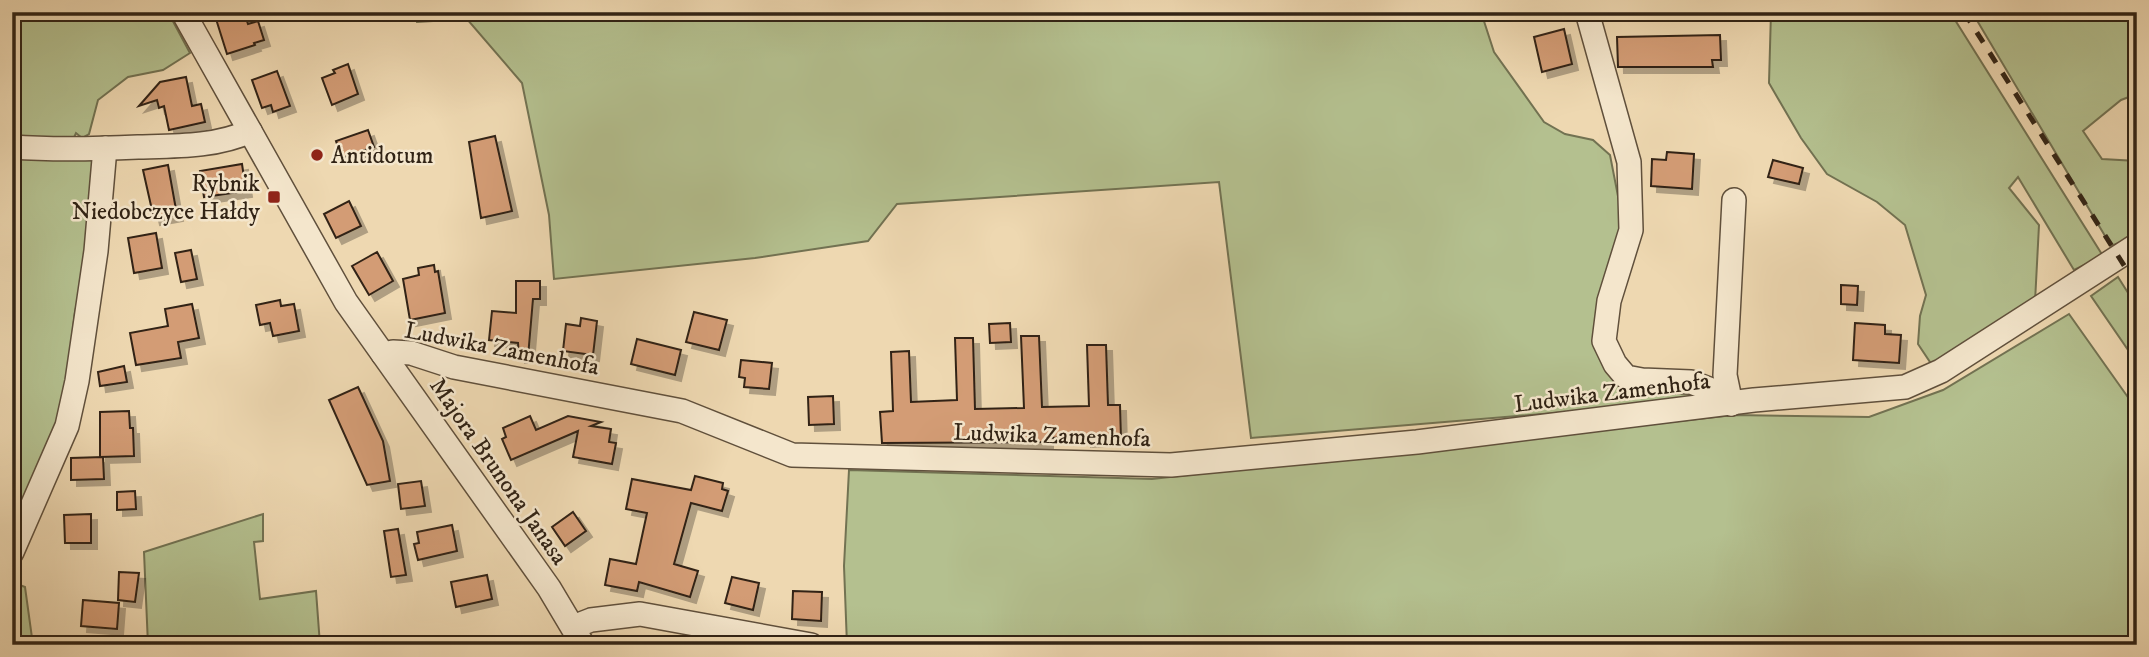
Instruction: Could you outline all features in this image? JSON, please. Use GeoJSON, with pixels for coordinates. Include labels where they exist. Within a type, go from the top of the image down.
{"type":"FeatureCollection","features":[{"type":"Feature","properties":{"kind":"street","name":"Majora Brunona Janasa"},"geometry":{"type":"LineString","coordinates":[[184,12],[331,277],[510,532],[578,636],[592,620],[640,614],[811,645]]}},
{"type":"Feature","properties":{"kind":"street","name":"Ludwika Zamenhofa"},"geometry":{"type":"LineString","coordinates":[[1587,12],[1629,162],[1631,230],[1609,301],[1604,341],[1615,364],[1626,377],[1691,382],[1709,389],[1731,404]]}},
{"type":"Feature","properties":{"kind":"street"},"geometry":{"type":"LineString","coordinates":[[12,147],[70,150],[166,146],[229,140],[250,131]]}},
{"type":"Feature","properties":{"kind":"street"},"geometry":{"type":"LineString","coordinates":[[12,552],[66,426],[77,381],[96,251],[105,148]]}},
{"type":"Feature","properties":{"kind":"street","name":"Ludwika Zamenhofa"},"geometry":{"type":"LineString","coordinates":[[1731,404],[1725,375],[1734,200]]}},
{"type":"Feature","properties":{"kind":"street","name":"Ludwika Zamenhofa"},"geometry":{"type":"LineString","coordinates":[[383,354],[411,353],[454,367],[682,411],[792,455],[1171,465],[1417,442],[1731,404],[1905,387],[1941,371],[2137,245]]}},
{"type":"Feature","properties":{"kind":"green space"},"geometry":{"type":"Polygon","coordinates":[[[20,12],[168,12],[190,53],[163,70],[128,77],[98,100],[89,134],[82,138],[76,133],[71,144],[13,136],[20,134],[20,12]]]}},
{"type":"Feature","properties":{"kind":"green space"},"geometry":{"type":"Polygon","coordinates":[[[415,12],[1481,12],[1494,52],[1544,122],[1565,134],[1593,140],[1610,155],[1625,232],[1609,373],[1701,393],[1688,402],[1251,438],[1219,182],[897,204],[868,241],[755,258],[554,279],[549,215],[522,83],[467,19],[417,22],[415,12]]]}},
{"type":"Feature","properties":{"kind":"green space"},"geometry":{"type":"Polygon","coordinates":[[[1771,12],[1950,12],[2103,256],[2074,270],[2018,177],[2009,188],[2039,225],[2035,302],[1934,368],[1918,344],[1920,316],[1926,295],[1905,225],[1877,202],[1827,174],[1801,138],[1769,83],[1771,12]]]}},
{"type":"Feature","properties":{"kind":"green space"},"geometry":{"type":"Polygon","coordinates":[[[1972,12],[2137,12],[2137,94],[2121,100],[2083,131],[2102,159],[2137,161],[2137,236],[2111,246],[1972,12]]]}},
{"type":"Feature","properties":{"kind":"green space"},"geometry":{"type":"Polygon","coordinates":[[[12,152],[91,160],[95,164],[91,244],[75,312],[63,413],[12,540],[14,239],[12,152]]]}},
{"type":"Feature","properties":{"kind":"green space"},"geometry":{"type":"Polygon","coordinates":[[[2118,277],[2137,307],[2137,363],[2091,296],[2118,277]]]}},
{"type":"Feature","properties":{"kind":"green space"},"geometry":{"type":"Polygon","coordinates":[[[2069,314],[2137,410],[2137,645],[847,645],[844,566],[849,470],[1152,479],[1734,415],[1869,417],[1943,390],[2069,314]]]}},
{"type":"Feature","properties":{"kind":"green space"},"geometry":{"type":"Polygon","coordinates":[[[263,514],[263,541],[254,542],[260,599],[316,591],[320,645],[148,645],[144,552],[263,514]]]}},
{"type":"Feature","properties":{"kind":"green space"},"geometry":{"type":"Polygon","coordinates":[[[12,582],[25,587],[33,645],[12,645],[12,582]]]}},
{"type":"Feature","properties":{"kind":"building"},"geometry":{"type":"Polygon","coordinates":[[[244,12],[248,24],[258,21],[264,40],[227,54],[216,19],[244,12]]]}},
{"type":"Feature","properties":{"kind":"building"},"geometry":{"type":"Polygon","coordinates":[[[1564,29],[1572,64],[1542,72],[1534,37],[1564,29]]]}},
{"type":"Feature","properties":{"kind":"building"},"geometry":{"type":"Polygon","coordinates":[[[1720,35],[1721,60],[1712,60],[1713,67],[1618,67],[1617,37],[1720,35]]]}},
{"type":"Feature","properties":{"kind":"building"},"geometry":{"type":"Polygon","coordinates":[[[348,64],[358,94],[332,105],[322,78],[348,64]]]}},
{"type":"Feature","properties":{"kind":"building"},"geometry":{"type":"Polygon","coordinates":[[[277,71],[290,106],[273,112],[271,105],[262,108],[252,80],[277,71]]]}},
{"type":"Feature","properties":{"kind":"building"},"geometry":{"type":"Polygon","coordinates":[[[186,77],[192,106],[201,104],[205,122],[169,130],[164,106],[159,108],[157,100],[139,106],[160,82],[186,77]]]}},
{"type":"Feature","properties":{"kind":"building"},"geometry":{"type":"Polygon","coordinates":[[[368,130],[374,147],[342,158],[336,141],[368,130]]]}},
{"type":"Feature","properties":{"kind":"building"},"geometry":{"type":"Polygon","coordinates":[[[495,136],[512,211],[481,218],[469,142],[495,136]]]}},
{"type":"Feature","properties":{"kind":"building"},"geometry":{"type":"Polygon","coordinates":[[[1667,152],[1694,154],[1692,189],[1651,186],[1652,159],[1666,160],[1667,152]]]}},
{"type":"Feature","properties":{"kind":"building"},"geometry":{"type":"Polygon","coordinates":[[[1773,160],[1803,168],[1799,184],[1768,177],[1773,160]]]}},
{"type":"Feature","properties":{"kind":"building"},"geometry":{"type":"Polygon","coordinates":[[[242,164],[246,191],[204,197],[200,171],[242,164]]]}},
{"type":"Feature","properties":{"kind":"building"},"geometry":{"type":"Polygon","coordinates":[[[168,165],[177,215],[154,219],[143,170],[168,165]]]}},
{"type":"Feature","properties":{"kind":"building"},"geometry":{"type":"Polygon","coordinates":[[[349,201],[361,226],[336,238],[324,214],[349,201]]]}},
{"type":"Feature","properties":{"kind":"building"},"geometry":{"type":"Polygon","coordinates":[[[156,233],[162,268],[134,273],[128,238],[156,233]]]}},
{"type":"Feature","properties":{"kind":"building"},"geometry":{"type":"Polygon","coordinates":[[[191,250],[197,279],[181,282],[175,253],[191,250]]]}},
{"type":"Feature","properties":{"kind":"building"},"geometry":{"type":"Polygon","coordinates":[[[377,252],[393,281],[369,295],[352,266],[377,252]]]}},
{"type":"Feature","properties":{"kind":"building"},"geometry":{"type":"Polygon","coordinates":[[[434,265],[435,272],[438,271],[445,313],[410,320],[403,279],[419,275],[418,268],[434,265]]]}},
{"type":"Feature","properties":{"kind":"building"},"geometry":{"type":"Polygon","coordinates":[[[516,281],[540,281],[540,299],[533,299],[528,357],[519,357],[518,343],[489,340],[492,311],[516,313],[516,281]]]}},
{"type":"Feature","properties":{"kind":"building"},"geometry":{"type":"Polygon","coordinates":[[[1841,285],[1858,286],[1857,305],[1841,304],[1841,285]]]}},
{"type":"Feature","properties":{"kind":"building"},"geometry":{"type":"Polygon","coordinates":[[[280,300],[281,306],[294,304],[299,331],[273,336],[270,323],[260,325],[256,305],[280,300]]]}},
{"type":"Feature","properties":{"kind":"building"},"geometry":{"type":"Polygon","coordinates":[[[192,304],[199,338],[178,342],[181,358],[136,365],[130,333],[168,326],[165,309],[192,304]]]}},
{"type":"Feature","properties":{"kind":"building"},"geometry":{"type":"Polygon","coordinates":[[[694,312],[727,320],[719,350],[686,342],[694,312]]]}},
{"type":"Feature","properties":{"kind":"building"},"geometry":{"type":"Polygon","coordinates":[[[581,318],[597,321],[593,355],[563,351],[566,324],[580,326],[581,318]]]}},
{"type":"Feature","properties":{"kind":"building"},"geometry":{"type":"Polygon","coordinates":[[[1010,323],[1011,342],[990,343],[989,324],[1010,323]]]}},
{"type":"Feature","properties":{"kind":"building"},"geometry":{"type":"Polygon","coordinates":[[[1855,323],[1885,325],[1885,334],[1901,335],[1899,363],[1853,360],[1855,323]]]}},
{"type":"Feature","properties":{"kind":"building"},"geometry":{"type":"Polygon","coordinates":[[[1021,336],[1039,336],[1042,407],[1089,406],[1087,345],[1106,345],[1108,405],[1120,405],[1121,439],[1085,441],[1085,437],[1047,438],[1047,442],[882,443],[880,412],[893,411],[891,352],[909,351],[911,402],[957,400],[955,338],[973,338],[975,409],[1024,408],[1021,336]]]}},
{"type":"Feature","properties":{"kind":"building"},"geometry":{"type":"Polygon","coordinates":[[[637,339],[681,350],[675,375],[631,364],[637,339]]]}},
{"type":"Feature","properties":{"kind":"building"},"geometry":{"type":"Polygon","coordinates":[[[741,360],[772,363],[769,389],[744,387],[745,378],[739,377],[741,360]]]}},
{"type":"Feature","properties":{"kind":"building"},"geometry":{"type":"Polygon","coordinates":[[[124,366],[127,382],[100,386],[98,372],[124,366]]]}},
{"type":"Feature","properties":{"kind":"building"},"geometry":{"type":"Polygon","coordinates":[[[358,387],[383,441],[390,481],[367,485],[329,400],[358,387]]]}},
{"type":"Feature","properties":{"kind":"building"},"geometry":{"type":"Polygon","coordinates":[[[833,396],[834,424],[809,425],[808,397],[833,396]]]}},
{"type":"Feature","properties":{"kind":"building"},"geometry":{"type":"Polygon","coordinates":[[[129,411],[134,456],[100,457],[100,412],[129,411]]]}},
{"type":"Feature","properties":{"kind":"building"},"geometry":{"type":"Polygon","coordinates":[[[530,416],[536,430],[568,416],[601,422],[591,426],[611,429],[609,442],[616,443],[612,464],[573,457],[578,431],[511,460],[502,439],[506,437],[503,428],[530,416]]]}},
{"type":"Feature","properties":{"kind":"building"},"geometry":{"type":"Polygon","coordinates":[[[103,457],[104,479],[71,480],[71,458],[103,457]]]}},
{"type":"Feature","properties":{"kind":"building"},"geometry":{"type":"Polygon","coordinates":[[[695,476],[723,483],[722,489],[728,491],[722,511],[691,503],[674,564],[698,571],[690,597],[639,582],[637,591],[605,585],[610,559],[636,564],[647,513],[626,509],[632,479],[691,490],[695,476]]]}},
{"type":"Feature","properties":{"kind":"building"},"geometry":{"type":"Polygon","coordinates":[[[421,481],[425,506],[401,509],[398,484],[421,481]]]}},
{"type":"Feature","properties":{"kind":"building"},"geometry":{"type":"Polygon","coordinates":[[[135,491],[136,509],[117,510],[117,492],[135,491]]]}},
{"type":"Feature","properties":{"kind":"building"},"geometry":{"type":"Polygon","coordinates":[[[573,512],[586,531],[565,546],[552,527],[573,512]]]}},
{"type":"Feature","properties":{"kind":"building"},"geometry":{"type":"Polygon","coordinates":[[[91,514],[91,543],[65,543],[64,515],[91,514]]]}},
{"type":"Feature","properties":{"kind":"building"},"geometry":{"type":"Polygon","coordinates":[[[452,525],[457,551],[418,560],[414,544],[419,543],[417,532],[452,525]]]}},
{"type":"Feature","properties":{"kind":"building"},"geometry":{"type":"Polygon","coordinates":[[[398,529],[406,575],[391,577],[384,531],[398,529]]]}},
{"type":"Feature","properties":{"kind":"building"},"geometry":{"type":"Polygon","coordinates":[[[119,572],[139,573],[135,602],[118,600],[119,572]]]}},
{"type":"Feature","properties":{"kind":"building"},"geometry":{"type":"Polygon","coordinates":[[[487,575],[492,599],[456,607],[451,582],[487,575]]]}},
{"type":"Feature","properties":{"kind":"building"},"geometry":{"type":"Polygon","coordinates":[[[732,577],[759,583],[753,610],[725,603],[732,577]]]}},
{"type":"Feature","properties":{"kind":"building"},"geometry":{"type":"Polygon","coordinates":[[[793,591],[822,592],[821,621],[792,619],[793,591]]]}},
{"type":"Feature","properties":{"kind":"building"},"geometry":{"type":"Polygon","coordinates":[[[83,600],[119,603],[117,629],[81,626],[83,600]]]}},
{"type":"Feature","properties":{"kind":"railway"},"geometry":{"type":"LineString","coordinates":[[1964,12],[2137,286]]}},
{"type":"Feature","properties":{"kind":"place","name":"Antidotum"},"geometry":{"type":"Point","coordinates":[317,155]}},
{"type":"Feature","properties":{"kind":"place","name":"Rybnik Niedobczyce Hałdy"},"geometry":{"type":"Point","coordinates":[274,197]}}]}
